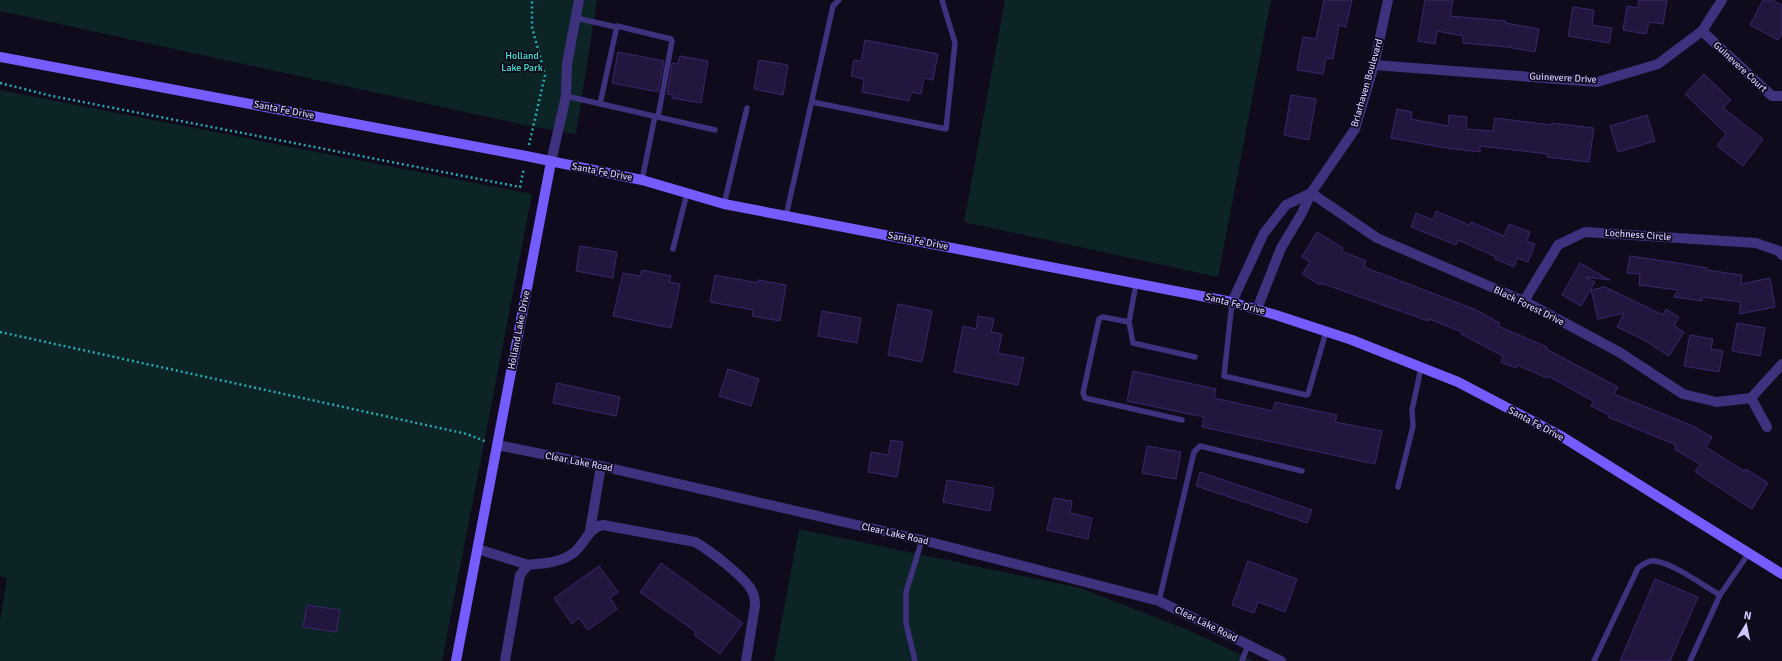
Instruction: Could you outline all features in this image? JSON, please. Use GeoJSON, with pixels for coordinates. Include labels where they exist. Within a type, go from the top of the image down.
{"type":"FeatureCollection","features":[{"type":"Feature","properties":{"kind":"main road","name":"Santa Fe Drive"},"geometry":{"type":"LineString","coordinates":[[0,57],[642,180],[724,204],[1232,302],[1257,309],[1352,340],[1458,382],[1561,436],[1782,574]]}},
{"type":"Feature","properties":{"kind":"main road","name":"Holland Lake Drive"},"geometry":{"type":"LineString","coordinates":[[456,661],[551,162]]}},
{"type":"Feature","properties":{"kind":"street","name":"Holland Lake Drive"},"geometry":{"type":"LineString","coordinates":[[551,162],[566,96],[567,64],[579,0]]}},
{"type":"Feature","properties":{"kind":"street","name":"Briarhaven Boulevard"},"geometry":{"type":"LineString","coordinates":[[1257,309],[1281,248],[1302,214],[1311,193],[1355,129],[1374,65],[1388,0]]}},
{"type":"Feature","properties":{"kind":"street","name":"Guinevere Drive"},"geometry":{"type":"LineString","coordinates":[[1374,65],[1597,82],[1658,64],[1702,31],[1722,0]]}},
{"type":"Feature","properties":{"kind":"street","name":"Guinevere Court"},"geometry":{"type":"LineString","coordinates":[[1702,31],[1772,96],[1782,96]]}},
{"type":"Feature","properties":{"kind":"street","name":"Black Forest Drive"},"geometry":{"type":"LineString","coordinates":[[1311,193],[1377,238],[1524,301],[1619,352],[1684,394],[1717,402],[1751,398]]}},
{"type":"Feature","properties":{"kind":"street"},"geometry":{"type":"LineString","coordinates":[[1232,302],[1264,233],[1286,205],[1311,193]]}},
{"type":"Feature","properties":{"kind":"street","name":"Lochness Circle"},"geometry":{"type":"LineString","coordinates":[[1524,301],[1558,245],[1585,232],[1756,243],[1780,251],[1782,255]]}},
{"type":"Feature","properties":{"kind":"street"},"geometry":{"type":"LineString","coordinates":[[1767,427],[1751,398],[1782,364]]}},
{"type":"Feature","properties":{"kind":"street","name":"Clear Lake Road"},"geometry":{"type":"LineString","coordinates":[[497,446],[601,466],[922,540],[1159,601],[1281,661]]}},
{"type":"Feature","properties":{"kind":"street"},"geometry":{"type":"LineString","coordinates":[[590,531],[601,466]]}},
{"type":"Feature","properties":{"kind":"street"},"geometry":{"type":"LineString","coordinates":[[478,549],[528,565],[542,564],[560,560],[572,554],[580,548],[590,531],[596,526],[603,525],[695,542],[704,547],[746,582],[752,590],[755,597],[755,606],[746,661]]}},
{"type":"Feature","properties":{"kind":"street"},"geometry":{"type":"LineString","coordinates":[[505,661],[520,575],[528,565]]}},
{"type":"Feature","properties":{"kind":"lane"},"geometry":{"type":"LineString","coordinates":[[786,216],[833,6],[839,0]]}},
{"type":"Feature","properties":{"kind":"lane"},"geometry":{"type":"LineString","coordinates":[[812,102],[946,129],[955,43],[942,0]]}},
{"type":"Feature","properties":{"kind":"lane"},"geometry":{"type":"LineString","coordinates":[[576,18],[671,39],[672,41],[657,117],[642,180]]}},
{"type":"Feature","properties":{"kind":"lane"},"geometry":{"type":"LineString","coordinates":[[600,104],[616,27]]}},
{"type":"Feature","properties":{"kind":"lane"},"geometry":{"type":"LineString","coordinates":[[566,96],[715,130]]}},
{"type":"Feature","properties":{"kind":"lane"},"geometry":{"type":"LineString","coordinates":[[724,204],[747,108]]}},
{"type":"Feature","properties":{"kind":"lane"},"geometry":{"type":"LineString","coordinates":[[673,249],[687,193]]}},
{"type":"Feature","properties":{"kind":"lane"},"geometry":{"type":"LineString","coordinates":[[1136,284],[1129,322],[1133,343],[1195,357]]}},
{"type":"Feature","properties":{"kind":"lane"},"geometry":{"type":"LineString","coordinates":[[1232,302],[1224,376],[1306,395],[1308,394],[1326,332]]}},
{"type":"Feature","properties":{"kind":"lane"},"geometry":{"type":"LineString","coordinates":[[1129,322],[1103,317],[1099,319],[1083,393],[1085,398],[1182,420]]}},
{"type":"Feature","properties":{"kind":"lane"},"geometry":{"type":"LineString","coordinates":[[1398,487],[1413,426],[1412,410],[1421,368]]}},
{"type":"Feature","properties":{"kind":"lane"},"geometry":{"type":"LineString","coordinates":[[1159,601],[1194,452],[1200,446],[1302,471]]}},
{"type":"Feature","properties":{"kind":"lane"},"geometry":{"type":"LineString","coordinates":[[915,661],[906,623],[906,592],[922,540]]}},
{"type":"Feature","properties":{"kind":"lane"},"geometry":{"type":"LineString","coordinates":[[1690,661],[1720,595],[1749,553]]}},
{"type":"Feature","properties":{"kind":"lane"},"geometry":{"type":"LineString","coordinates":[[1594,661],[1638,568],[1645,563],[1655,561],[1673,568],[1720,595]]}},
{"type":"Feature","properties":{"kind":"lane"},"geometry":{"type":"LineString","coordinates":[[1242,661],[1248,645]]}},
{"type":"Feature","properties":{"kind":"path"},"geometry":{"type":"LineString","coordinates":[[0,332],[467,434],[497,446]]}},
{"type":"Feature","properties":{"kind":"green space","name":"Holland Lake Park"},"geometry":{"type":"Polygon","coordinates":[[[0,0],[597,0],[576,134],[529,126],[0,11],[0,0]]]}},
{"type":"Feature","properties":{"kind":"green space"},"geometry":{"type":"Polygon","coordinates":[[[1005,0],[1271,0],[1218,277],[964,222],[1005,0]]]}},
{"type":"Feature","properties":{"kind":"green space"},"geometry":{"type":"Polygon","coordinates":[[[0,90],[532,194],[442,661],[0,661],[0,621],[7,578],[0,576],[0,90]]]}},
{"type":"Feature","properties":{"kind":"green space"},"geometry":{"type":"Polygon","coordinates":[[[799,529],[1080,588],[1188,630],[1254,661],[774,661],[799,529]]]}},
{"type":"Feature","properties":{"kind":"building"},"geometry":{"type":"Polygon","coordinates":[[[1324,0],[1352,0],[1346,27],[1339,25],[1333,59],[1326,58],[1323,74],[1297,70],[1303,37],[1316,39],[1324,0]]]}},
{"type":"Feature","properties":{"kind":"building"},"geometry":{"type":"Polygon","coordinates":[[[1425,0],[1453,0],[1450,16],[1506,21],[1506,23],[1539,29],[1535,52],[1507,47],[1463,43],[1463,36],[1437,31],[1435,44],[1418,41],[1425,0]]]}},
{"type":"Feature","properties":{"kind":"building"},"geometry":{"type":"Polygon","coordinates":[[[1639,0],[1667,0],[1663,24],[1649,22],[1646,34],[1623,30],[1627,6],[1638,8],[1639,0]]]}},
{"type":"Feature","properties":{"kind":"building"},"geometry":{"type":"Polygon","coordinates":[[[1763,0],[1772,0],[1782,5],[1782,34],[1778,40],[1750,25],[1763,0]]]}},
{"type":"Feature","properties":{"kind":"building"},"geometry":{"type":"Polygon","coordinates":[[[1573,7],[1594,10],[1592,25],[1612,28],[1609,43],[1568,36],[1573,7]]]}},
{"type":"Feature","properties":{"kind":"building"},"geometry":{"type":"Polygon","coordinates":[[[865,40],[938,54],[933,80],[924,78],[921,94],[911,92],[909,101],[862,92],[864,79],[851,76],[854,60],[861,61],[865,40]]]}},
{"type":"Feature","properties":{"kind":"building"},"geometry":{"type":"Polygon","coordinates":[[[618,52],[664,61],[658,92],[612,83],[618,52]]]}},
{"type":"Feature","properties":{"kind":"building"},"geometry":{"type":"Polygon","coordinates":[[[680,56],[708,61],[701,103],[672,98],[673,95],[667,94],[672,63],[678,64],[680,56]]]}},
{"type":"Feature","properties":{"kind":"building"},"geometry":{"type":"Polygon","coordinates":[[[759,60],[788,65],[783,95],[754,89],[759,60]]]}},
{"type":"Feature","properties":{"kind":"building"},"geometry":{"type":"Polygon","coordinates":[[[1704,74],[1731,100],[1723,108],[1763,139],[1743,166],[1717,146],[1726,134],[1685,94],[1704,74]]]}},
{"type":"Feature","properties":{"kind":"building"},"geometry":{"type":"Polygon","coordinates":[[[1291,95],[1316,99],[1309,140],[1284,135],[1291,95]]]}},
{"type":"Feature","properties":{"kind":"building"},"geometry":{"type":"Polygon","coordinates":[[[1397,109],[1412,112],[1411,119],[1448,126],[1449,115],[1467,117],[1466,129],[1493,131],[1495,118],[1552,125],[1552,123],[1594,128],[1589,162],[1547,157],[1548,154],[1480,146],[1480,152],[1446,148],[1391,138],[1397,109]]]}},
{"type":"Feature","properties":{"kind":"building"},"geometry":{"type":"Polygon","coordinates":[[[1647,115],[1655,141],[1618,152],[1610,126],[1647,115]]]}},
{"type":"Feature","properties":{"kind":"building"},"geometry":{"type":"Polygon","coordinates":[[[1436,211],[1469,225],[1471,222],[1504,236],[1509,224],[1530,232],[1527,241],[1535,244],[1528,262],[1517,258],[1514,267],[1458,240],[1456,245],[1411,227],[1416,213],[1433,220],[1436,211]]]}},
{"type":"Feature","properties":{"kind":"building"},"geometry":{"type":"Polygon","coordinates":[[[1317,232],[1343,248],[1341,251],[1366,261],[1364,267],[1474,309],[1500,323],[1498,326],[1547,347],[1546,349],[1618,387],[1614,394],[1693,426],[1712,437],[1706,447],[1744,471],[1746,469],[1768,483],[1752,509],[1695,472],[1700,464],[1674,449],[1676,445],[1608,417],[1609,415],[1591,406],[1593,401],[1548,376],[1547,378],[1517,365],[1516,368],[1501,362],[1503,356],[1461,334],[1462,332],[1429,319],[1428,321],[1321,283],[1320,285],[1302,274],[1310,262],[1302,257],[1317,232]]]}},
{"type":"Feature","properties":{"kind":"building"},"geometry":{"type":"Polygon","coordinates":[[[580,246],[617,252],[613,278],[576,271],[580,246]]]}},
{"type":"Feature","properties":{"kind":"building"},"geometry":{"type":"Polygon","coordinates":[[[1630,256],[1742,275],[1741,284],[1770,278],[1775,307],[1739,314],[1741,302],[1702,297],[1702,301],[1674,297],[1678,290],[1639,285],[1640,274],[1627,273],[1630,256]]]}},
{"type":"Feature","properties":{"kind":"building"},"geometry":{"type":"Polygon","coordinates":[[[1580,263],[1610,280],[1585,277],[1595,282],[1581,306],[1562,295],[1580,263]]]}},
{"type":"Feature","properties":{"kind":"building"},"geometry":{"type":"Polygon","coordinates":[[[642,270],[671,276],[669,282],[680,284],[671,328],[613,316],[623,273],[640,276],[642,270]]]}},
{"type":"Feature","properties":{"kind":"building"},"geometry":{"type":"Polygon","coordinates":[[[715,275],[758,283],[758,280],[786,285],[780,321],[752,316],[753,310],[710,302],[715,275]]]}},
{"type":"Feature","properties":{"kind":"building"},"geometry":{"type":"Polygon","coordinates":[[[1605,287],[1663,315],[1666,309],[1679,317],[1674,326],[1684,332],[1669,356],[1644,340],[1617,327],[1624,313],[1598,319],[1591,290],[1605,287]]]}},
{"type":"Feature","properties":{"kind":"building"},"geometry":{"type":"Polygon","coordinates":[[[898,304],[932,311],[922,362],[888,355],[898,304]]]}},
{"type":"Feature","properties":{"kind":"building"},"geometry":{"type":"Polygon","coordinates":[[[822,311],[861,318],[857,343],[818,336],[822,311]]]}},
{"type":"Feature","properties":{"kind":"building"},"geometry":{"type":"Polygon","coordinates":[[[978,316],[994,319],[991,332],[1002,334],[998,353],[1024,358],[1018,385],[954,372],[963,326],[976,329],[978,316]]]}},
{"type":"Feature","properties":{"kind":"building"},"geometry":{"type":"Polygon","coordinates":[[[1737,323],[1765,328],[1760,356],[1732,351],[1737,323]]]}},
{"type":"Feature","properties":{"kind":"building"},"geometry":{"type":"Polygon","coordinates":[[[1690,335],[1713,339],[1711,349],[1723,351],[1719,372],[1684,366],[1690,335]]]}},
{"type":"Feature","properties":{"kind":"building"},"geometry":{"type":"Polygon","coordinates":[[[728,369],[759,379],[751,406],[719,396],[728,369]]]}},
{"type":"Feature","properties":{"kind":"building"},"geometry":{"type":"Polygon","coordinates":[[[1133,371],[1216,389],[1214,398],[1273,411],[1275,402],[1337,415],[1335,422],[1382,431],[1375,464],[1202,427],[1204,417],[1127,401],[1133,371]]]}},
{"type":"Feature","properties":{"kind":"building"},"geometry":{"type":"Polygon","coordinates":[[[557,383],[620,397],[616,416],[553,403],[557,383]]]}},
{"type":"Feature","properties":{"kind":"building"},"geometry":{"type":"Polygon","coordinates":[[[891,440],[903,442],[897,477],[868,472],[871,452],[888,455],[891,440]]]}},
{"type":"Feature","properties":{"kind":"building"},"geometry":{"type":"Polygon","coordinates":[[[1147,446],[1181,452],[1176,479],[1142,473],[1147,446]]]}},
{"type":"Feature","properties":{"kind":"building"},"geometry":{"type":"Polygon","coordinates":[[[1200,472],[1312,510],[1307,523],[1196,486],[1200,472]]]}},
{"type":"Feature","properties":{"kind":"building"},"geometry":{"type":"Polygon","coordinates":[[[947,480],[994,488],[990,511],[943,502],[947,480]]]}},
{"type":"Feature","properties":{"kind":"building"},"geometry":{"type":"Polygon","coordinates":[[[1054,498],[1072,501],[1070,513],[1092,518],[1088,539],[1047,530],[1054,498]]]}},
{"type":"Feature","properties":{"kind":"building"},"geometry":{"type":"Polygon","coordinates":[[[1248,561],[1297,579],[1285,612],[1258,602],[1254,613],[1232,605],[1248,561]]]}},
{"type":"Feature","properties":{"kind":"building"},"geometry":{"type":"Polygon","coordinates":[[[661,563],[743,623],[720,654],[694,635],[696,632],[640,592],[661,563]]]}},
{"type":"Feature","properties":{"kind":"building"},"geometry":{"type":"Polygon","coordinates":[[[599,566],[618,592],[610,598],[617,609],[588,630],[579,618],[572,624],[554,598],[599,566]]]}},
{"type":"Feature","properties":{"kind":"building"},"geometry":{"type":"Polygon","coordinates":[[[1655,579],[1698,597],[1670,661],[1620,661],[1655,579]]]}},
{"type":"Feature","properties":{"kind":"building"},"geometry":{"type":"Polygon","coordinates":[[[307,605],[340,610],[336,632],[303,627],[307,605]]]}}]}
